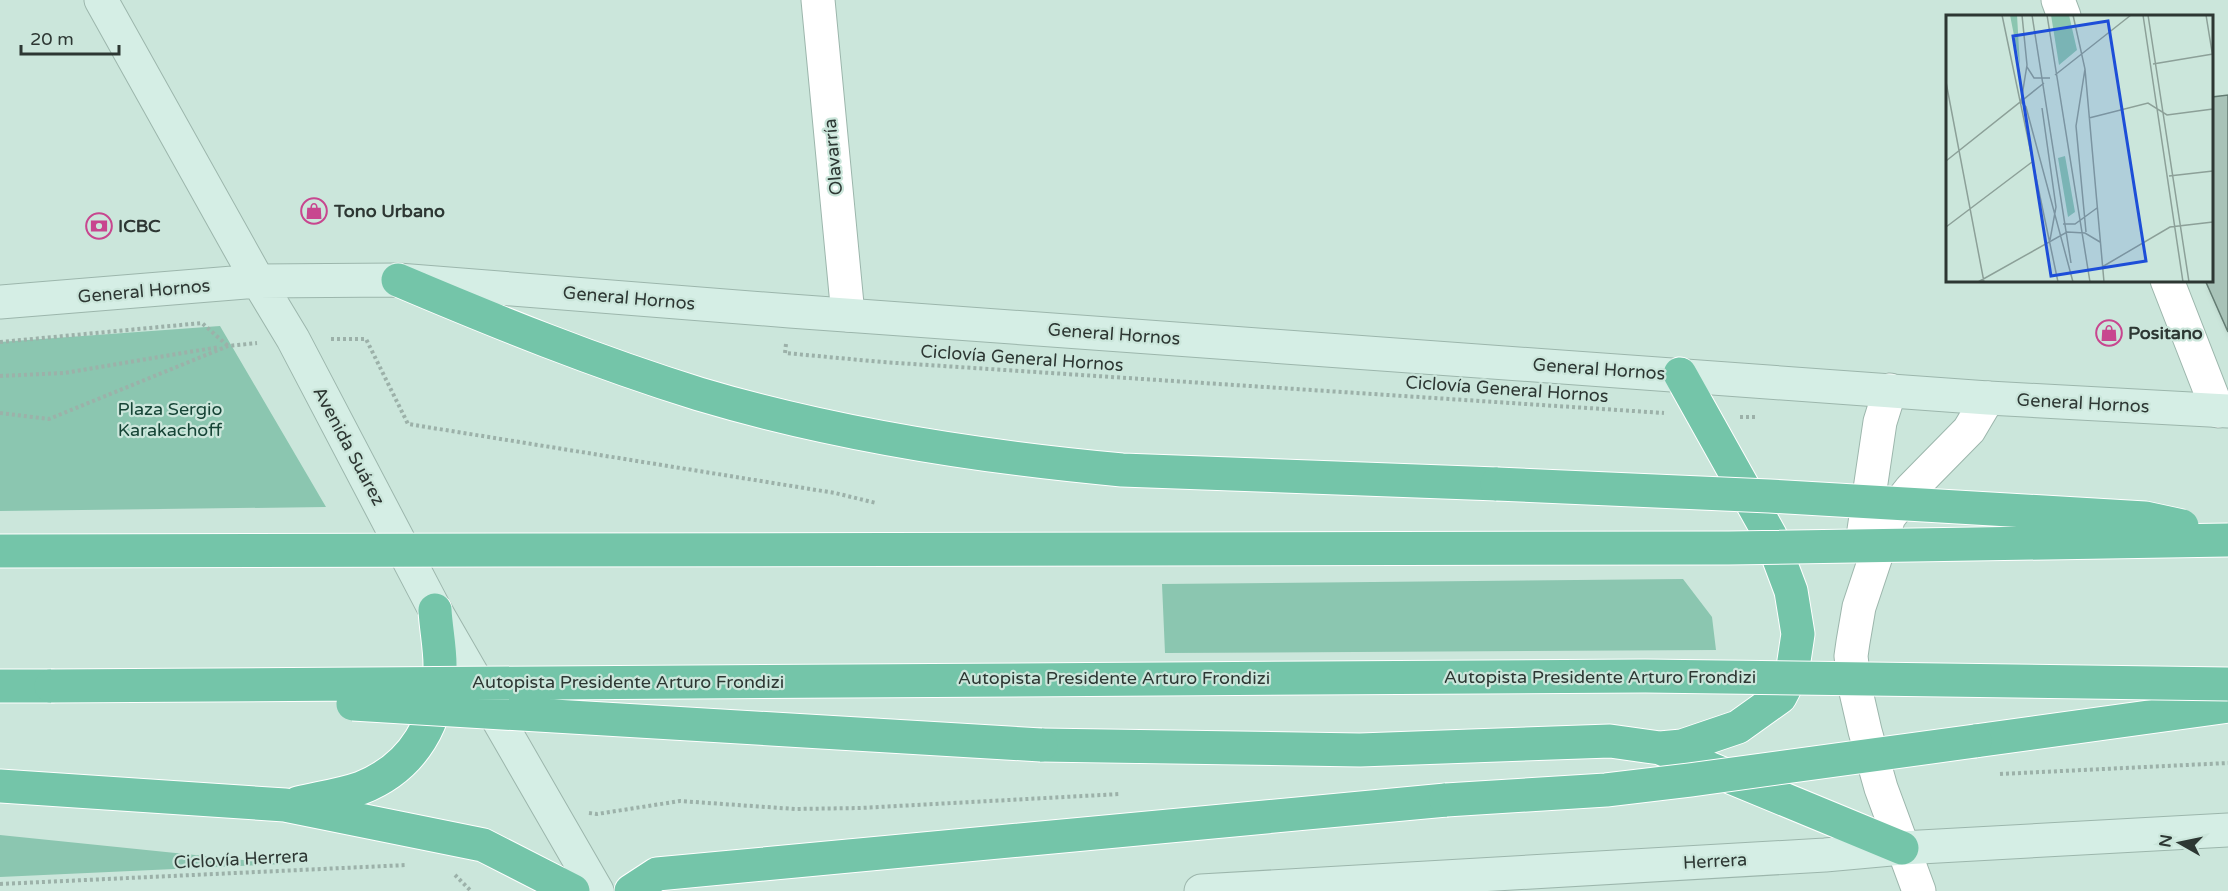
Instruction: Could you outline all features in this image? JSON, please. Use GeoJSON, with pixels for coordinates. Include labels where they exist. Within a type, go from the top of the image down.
{"type":"FeatureCollection","features":[{"type":"Feature","properties":{"kind":"highway"},"geometry":{"type":"LineString","coordinates":[[399,280],[509,327],[621,369],[712,397],[902,442],[1075,466],[1122,470],[1769,496],[2145,518],[2228,535]]}},
{"type":"Feature","properties":{"kind":"highway"},"geometry":{"type":"LineString","coordinates":[[51,686],[1041,745],[1360,750],[1610,741],[1660,748],[1682,746],[1738,727],[1780,697],[1792,674],[1798,634],[1791,591],[1770,536],[1680,374]]}},
{"type":"Feature","properties":{"kind":"highway"},"geometry":{"type":"LineString","coordinates":[[0,551],[1705,548],[2228,540]]}},
{"type":"Feature","properties":{"kind":"highway"},"geometry":{"type":"LineString","coordinates":[[285,805],[363,787],[394,769],[411,754],[429,725],[436,704],[440,665],[435,610]]}},
{"type":"Feature","properties":{"kind":"highway","name":"Autopista Presidente Arturo Frondizi"},"geometry":{"type":"LineString","coordinates":[[0,686],[1610,676],[2228,684]]}},
{"type":"Feature","properties":{"kind":"highway"},"geometry":{"type":"LineString","coordinates":[[632,891],[657,874],[1446,800],[1606,790],[2228,706]]}},
{"type":"Feature","properties":{"kind":"highway"},"geometry":{"type":"LineString","coordinates":[[1660,748],[1902,848]]}},
{"type":"Feature","properties":{"kind":"highway"},"geometry":{"type":"LineString","coordinates":[[0,786],[285,805],[483,845],[573,891]]}},
{"type":"Feature","properties":{"kind":"street","name":"Avenida Suárez"},"geometry":{"type":"LineString","coordinates":[[101,0],[258,281],[293,339],[435,610],[597,891]]}},
{"type":"Feature","properties":{"kind":"street","name":"Olavarría"},"geometry":{"type":"LineString","coordinates":[[818,0],[848,315]]}},
{"type":"Feature","properties":{"kind":"street"},"geometry":{"type":"LineString","coordinates":[[2058,0],[2064,15]]}},
{"type":"Feature","properties":{"kind":"street","name":"General Hornos"},"geometry":{"type":"LineString","coordinates":[[0,302],[258,281],[399,280],[1988,398],[2223,411]]}},
{"type":"Feature","properties":{"kind":"street"},"geometry":{"type":"LineString","coordinates":[[2168,282],[2223,411]]}},
{"type":"Feature","properties":{"kind":"street"},"geometry":{"type":"LineString","coordinates":[[1890,390],[1880,422],[1863,537],[1859,607],[1851,656],[1854,683],[1881,788],[1919,891]]}},
{"type":"Feature","properties":{"kind":"street"},"geometry":{"type":"LineString","coordinates":[[1859,607],[1889,517],[1911,489],[1969,430],[1988,398]]}},
{"type":"Feature","properties":{"kind":"street","name":"Herrera"},"geometry":{"type":"LineString","coordinates":[[1201,891],[2228,830]]}},
{"type":"Feature","properties":{"kind":"path"},"geometry":{"type":"LineString","coordinates":[[0,342],[202,323],[228,346]]}},
{"type":"Feature","properties":{"kind":"path"},"geometry":{"type":"LineString","coordinates":[[0,376],[63,373],[228,346],[293,339],[366,339],[408,424],[835,493],[876,503]]}},
{"type":"Feature","properties":{"kind":"path"},"geometry":{"type":"LineString","coordinates":[[0,413],[49,419],[228,346]]}},
{"type":"Feature","properties":{"kind":"path","name":"Ciclovía General Hornos"},"geometry":{"type":"LineString","coordinates":[[785,353],[882,362],[1762,417]]}},
{"type":"Feature","properties":{"kind":"path"},"geometry":{"type":"LineString","coordinates":[[1996,774],[2228,763]]}},
{"type":"Feature","properties":{"kind":"path","name":"Ciclovía Herrera"},"geometry":{"type":"LineString","coordinates":[[0,884],[408,865]]}},
{"type":"Feature","properties":{"kind":"path"},"geometry":{"type":"LineString","coordinates":[[450,870],[471,891]]}},
{"type":"Feature","properties":{"kind":"green space","name":"Plaza Sergio Karakachoff"},"geometry":{"type":"Polygon","coordinates":[[[220,326],[326,507],[0,511],[0,342],[220,326]]]}},
{"type":"Feature","properties":{"kind":"green space"},"geometry":{"type":"Polygon","coordinates":[[[1683,579],[1712,617],[1716,650],[1165,653],[1162,584],[1683,579]]]}},
{"type":"Feature","properties":{"kind":"green space"},"geometry":{"type":"Polygon","coordinates":[[[0,835],[283,864],[0,877],[0,835]]]}},
{"type":"Feature","properties":{"kind":"building"},"geometry":{"type":"Polygon","coordinates":[[[2228,95],[2228,332],[2206,282],[2213,282],[2213,97],[2228,95]]]}},
{"type":"Feature","properties":{"kind":"place","name":"Tono Urbano"},"geometry":{"type":"Point","coordinates":[314,211]}},
{"type":"Feature","properties":{"kind":"place","name":"ICBC"},"geometry":{"type":"Point","coordinates":[99,226]}},
{"type":"Feature","properties":{"kind":"place","name":"Positano"},"geometry":{"type":"Point","coordinates":[2109,333]}}]}
